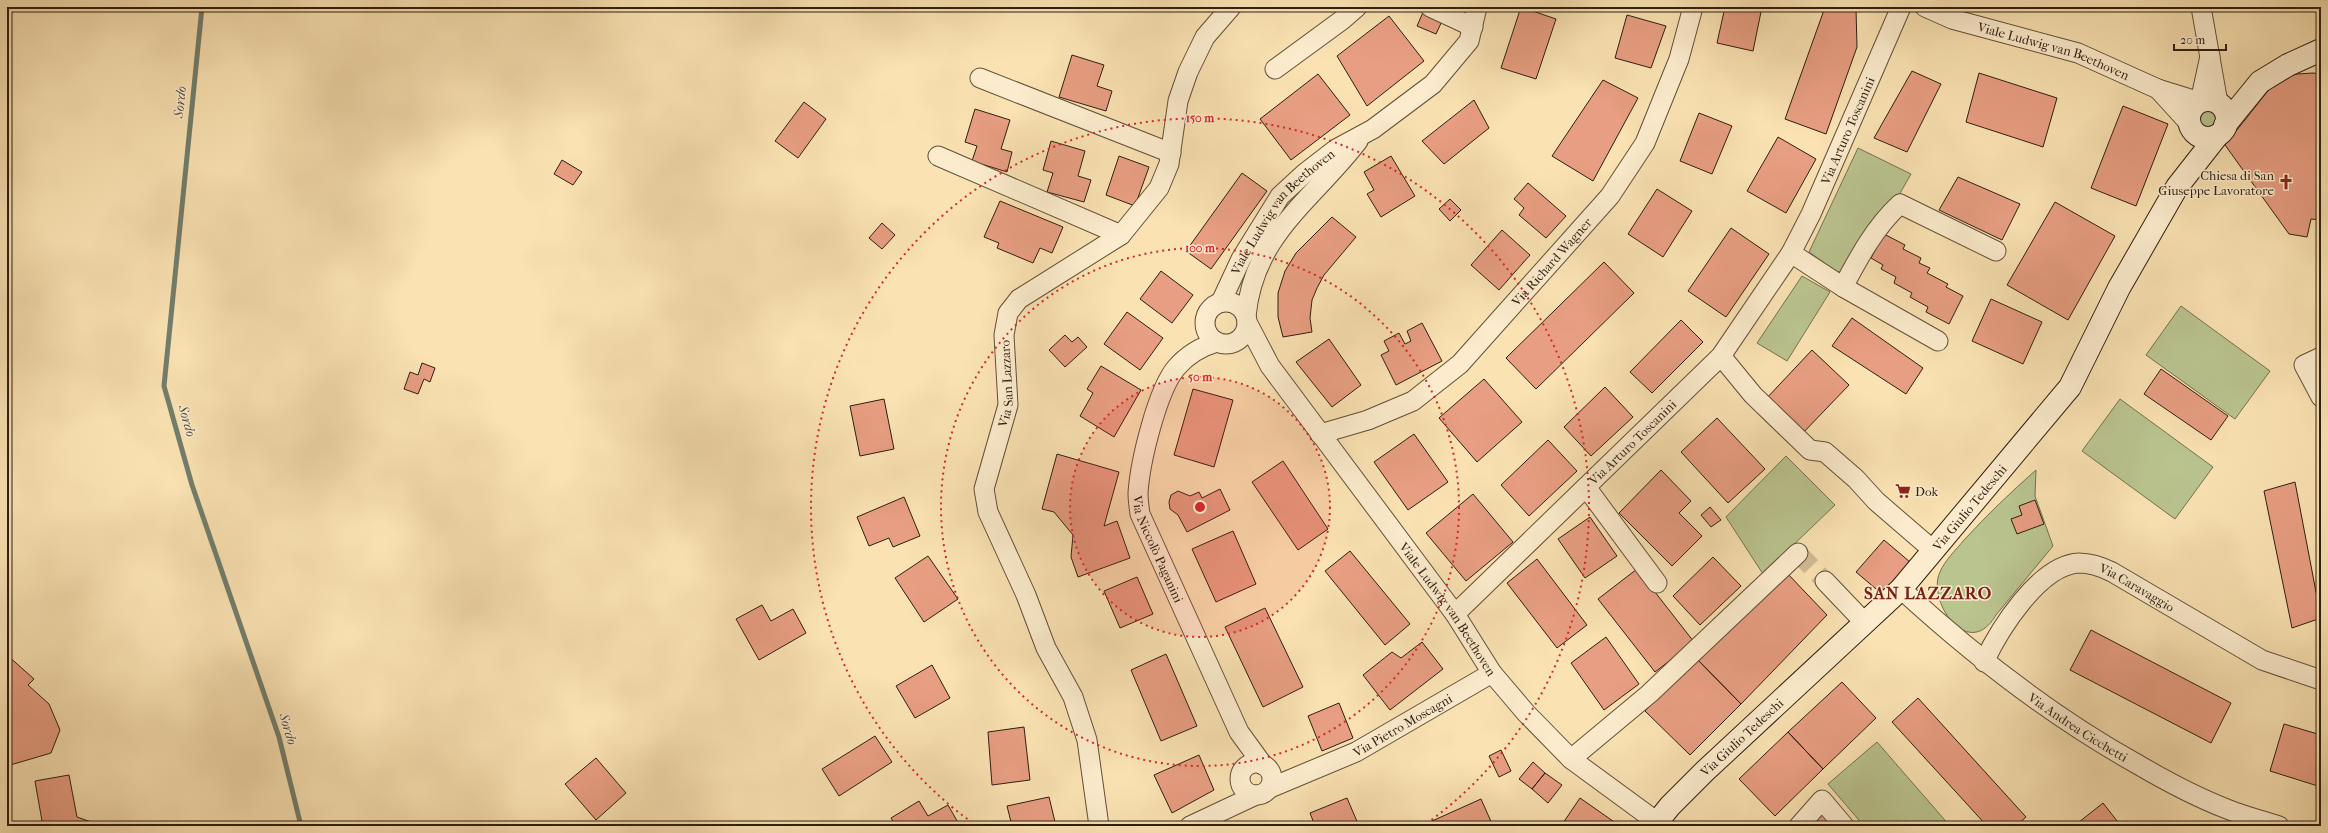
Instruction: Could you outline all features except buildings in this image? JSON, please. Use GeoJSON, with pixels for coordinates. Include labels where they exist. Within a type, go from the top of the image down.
{"type":"FeatureCollection","features":[{"type":"Feature","properties":{"kind":"street","name":"Via San Lazzaro"},"geometry":{"type":"LineString","coordinates":[[1099,826],[1087,740],[1073,697],[1046,648],[1026,595],[988,512],[984,488],[1008,405],[1004,335],[1008,313],[1019,299],[1121,235],[1159,188],[1169,164],[1178,101],[1188,72],[1205,37],[1231,7]]}},
{"type":"Feature","properties":{"kind":"street"},"geometry":{"type":"LineString","coordinates":[[1275,68],[1342,20],[1357,7]]}},
{"type":"Feature","properties":{"kind":"street"},"geometry":{"type":"LineString","coordinates":[[1430,7],[1473,27]]}},
{"type":"Feature","properties":{"kind":"street","name":"Viale Ludwig van Beethoven"},"geometry":{"type":"LineString","coordinates":[[1221,302],[1241,259],[1280,196],[1305,173],[1336,149],[1361,137],[1433,84],[1469,40],[1477,7]]}},
{"type":"Feature","properties":{"kind":"street","name":"Via Richard Wagner"},"geometry":{"type":"LineString","coordinates":[[1320,434],[1368,420],[1413,401],[1460,364],[1610,196],[1646,143],[1679,59],[1693,7]]}},
{"type":"Feature","properties":{"kind":"street","name":"Via Arturo Toscanini"},"geometry":{"type":"LineString","coordinates":[[1455,614],[1721,356],[1791,253],[1811,214],[1901,7]]}},
{"type":"Feature","properties":{"kind":"street","name":"Viale Ludwig van Beethoven"},"geometry":{"type":"LineString","coordinates":[[1925,7],[1952,18],[2078,53],[2158,89]]}},
{"type":"Feature","properties":{"kind":"street"},"geometry":{"type":"LineString","coordinates":[[2201,7],[2210,56],[2209,103]]}},
{"type":"Feature","properties":{"kind":"street","name":"Via Giulio Tedeschi"},"geometry":{"type":"LineString","coordinates":[[1656,824],[1705,771],[1901,589],[1934,551],[2070,387],[2119,288],[2177,187],[2221,130],[2260,82],[2288,65],[2321,50]]}},
{"type":"Feature","properties":{"kind":"street"},"geometry":{"type":"LineString","coordinates":[[2209,103],[2205,78],[2210,56]]}},
{"type":"Feature","properties":{"kind":"street"},"geometry":{"type":"LineString","coordinates":[[2288,65],[2321,67]]}},
{"type":"Feature","properties":{"kind":"street"},"geometry":{"type":"LineString","coordinates":[[980,78],[1170,153]]}},
{"type":"Feature","properties":{"kind":"street"},"geometry":{"type":"LineString","coordinates":[[2177,94],[2192,89],[2205,78]]}},
{"type":"Feature","properties":{"kind":"street"},"geometry":{"type":"LineString","coordinates":[[2177,187],[2191,126],[2191,110],[2260,82]]}},
{"type":"Feature","properties":{"kind":"street"},"geometry":{"type":"LineString","coordinates":[[2158,89],[2209,103],[2225,113],[2221,130],[2202,138],[2158,89]]}},
{"type":"Feature","properties":{"kind":"street","name":"Viale Ludwig van Beethoven"},"geometry":{"type":"LineString","coordinates":[[1361,137],[1342,163],[1311,192],[1284,223],[1265,251],[1252,285],[1246,319],[1270,366],[1455,614],[1492,673],[1526,713],[1571,759],[1656,824]]}},
{"type":"Feature","properties":{"kind":"street"},"geometry":{"type":"LineString","coordinates":[[938,156],[1121,235]]}},
{"type":"Feature","properties":{"kind":"street"},"geometry":{"type":"LineString","coordinates":[[1843,287],[1861,252],[1886,217],[1900,204],[1996,251]]}},
{"type":"Feature","properties":{"kind":"street"},"geometry":{"type":"LineString","coordinates":[[1791,253],[1843,287],[1938,341]]}},
{"type":"Feature","properties":{"kind":"street"},"geometry":{"type":"LineString","coordinates":[[1221,302],[1228,302],[1239,306],[1246,319],[1246,329],[1239,339],[1222,343],[1211,337],[1205,324],[1209,310],[1221,302]]}},
{"type":"Feature","properties":{"kind":"street","name":"Viale Ludwig van Beethoven"},"geometry":{"type":"LineString","coordinates":[[1222,343],[1254,355],[1270,366]]}},
{"type":"Feature","properties":{"kind":"street","name":"Via Niccolò Paganini"},"geometry":{"type":"LineString","coordinates":[[1222,343],[1202,347],[1189,355],[1176,369],[1162,393],[1140,478],[1138,494],[1140,514],[1238,732],[1265,766]]}},
{"type":"Feature","properties":{"kind":"street"},"geometry":{"type":"LineString","coordinates":[[1721,356],[1753,394],[1810,450],[1825,452],[1856,479],[1876,501],[1934,551]]}},
{"type":"Feature","properties":{"kind":"street"},"geometry":{"type":"LineString","coordinates":[[2321,357],[2304,365],[2321,397]]}},
{"type":"Feature","properties":{"kind":"street"},"geometry":{"type":"LineString","coordinates":[[1586,487],[1656,583]]}},
{"type":"Feature","properties":{"kind":"street"},"geometry":{"type":"LineString","coordinates":[[1571,759],[1649,694],[1798,553]]}},
{"type":"Feature","properties":{"kind":"street","name":"Via Caravaggio"},"geometry":{"type":"LineString","coordinates":[[1984,662],[1997,635],[2030,592],[2057,569],[2079,563],[2100,566],[2112,572],[2262,660],[2321,680]]}},
{"type":"Feature","properties":{"kind":"street"},"geometry":{"type":"LineString","coordinates":[[1825,581],[1865,623]]}},
{"type":"Feature","properties":{"kind":"street","name":"Via Andrea Cicchetti"},"geometry":{"type":"LineString","coordinates":[[1901,589],[1984,662],[2055,714],[2166,781],[2226,809],[2279,826]]}},
{"type":"Feature","properties":{"kind":"street","name":"Via Pietro Moscagni"},"geometry":{"type":"LineString","coordinates":[[1190,826],[1210,822],[1263,792],[1356,752],[1492,673]]}},
{"type":"Feature","properties":{"kind":"street"},"geometry":{"type":"LineString","coordinates":[[1258,763],[1265,766],[1272,777],[1263,792],[1246,792],[1240,784],[1240,773],[1248,765],[1258,763]]}},
{"type":"Feature","properties":{"kind":"street","name":"Via Pietro Moscagni"},"geometry":{"type":"LineString","coordinates":[[1265,766],[1312,772]]}},
{"type":"Feature","properties":{"kind":"street","name":"Via Pietro Moscagni"},"geometry":{"type":"LineString","coordinates":[[1210,822],[1240,784]]}},
{"type":"Feature","properties":{"kind":"street"},"geometry":{"type":"LineString","coordinates":[[1799,826],[1822,800],[1844,826]]}},
{"type":"Feature","properties":{"kind":"green space"},"geometry":{"type":"Polygon","coordinates":[[[2208,104],[2221,111],[2224,115],[2207,136],[2197,131],[2193,117],[2198,108],[2208,104]]]}},
{"type":"Feature","properties":{"kind":"green space"},"geometry":{"type":"Polygon","coordinates":[[[1858,148],[1911,174],[1899,195],[1876,223],[1844,271],[1837,272],[1809,252],[1858,148]]]}},
{"type":"Feature","properties":{"kind":"green space"},"geometry":{"type":"Polygon","coordinates":[[[1802,276],[1830,292],[1787,361],[1757,343],[1802,276]]]}},
{"type":"Feature","properties":{"kind":"green space"},"geometry":{"type":"Polygon","coordinates":[[[2181,306],[2270,371],[2235,419],[2146,355],[2181,306]]]}},
{"type":"Feature","properties":{"kind":"green space"},"geometry":{"type":"Polygon","coordinates":[[[2120,399],[2213,467],[2175,519],[2082,451],[2120,399]]]}},
{"type":"Feature","properties":{"kind":"green space"},"geometry":{"type":"Polygon","coordinates":[[[1786,456],[1835,505],[1763,574],[1726,517],[1786,456]]]}},
{"type":"Feature","properties":{"kind":"green space"},"geometry":{"type":"Polygon","coordinates":[[[2036,470],[2035,496],[2053,546],[1985,628],[1973,632],[1962,630],[1952,622],[1944,611],[1939,597],[1937,584],[1940,572],[1948,559],[1964,540],[1999,504],[2036,470]]]}},
{"type":"Feature","properties":{"kind":"green space"},"geometry":{"type":"Polygon","coordinates":[[[1877,742],[1950,826],[1864,826],[1828,784],[1877,742]]]}},
{"type":"Feature","properties":{"kind":"waterway","name":"Sordo"},"geometry":{"type":"LineString","coordinates":[[202,7],[164,386],[192,485],[279,737],[301,826]]}},
{"type":"Feature","properties":{"kind":"tunnel"},"geometry":{"type":"LineString","coordinates":[[1798,553],[1825,581]]}},
{"type":"Feature","properties":{"kind":"place","name":"Chiesa di San Giuseppe Lavoratore"},"geometry":{"type":"Point","coordinates":[2286,182]}},
{"type":"Feature","properties":{"kind":"place","name":"Dok"},"geometry":{"type":"Point","coordinates":[1903,491]}},
{"type":"Feature","properties":{"kind":"district","name":"SAN LAZZARO"},"geometry":{"type":"Point","coordinates":[1928,593]}}]}
